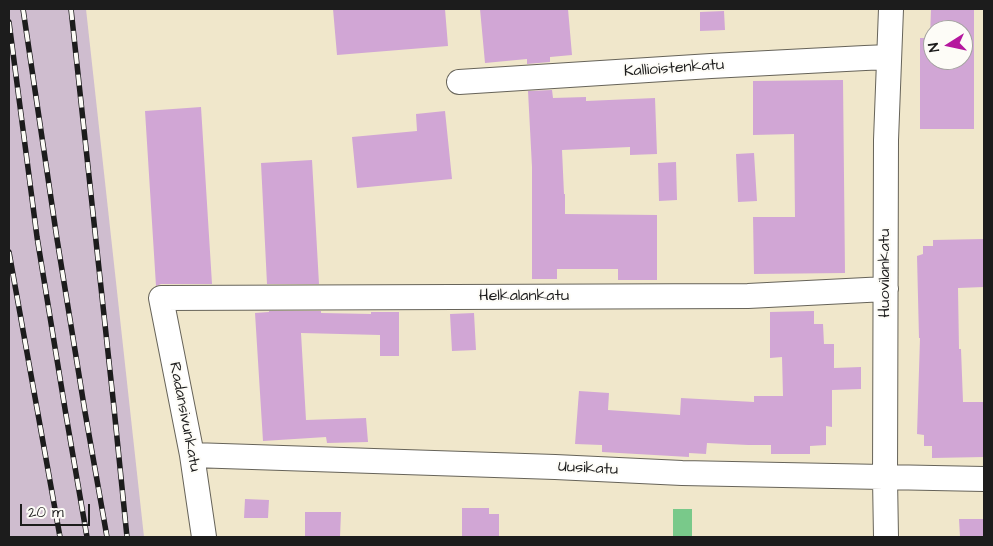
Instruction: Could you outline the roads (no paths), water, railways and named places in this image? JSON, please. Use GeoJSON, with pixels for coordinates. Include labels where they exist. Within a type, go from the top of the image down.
{"type":"FeatureCollection","features":[{"type":"Feature","properties":{"kind":"street","name":"Huovilankatu"},"geometry":{"type":"LineString","coordinates":[[886,537],[886,140],[891,9]]}},
{"type":"Feature","properties":{"kind":"street","name":"Kallioistenkatu"},"geometry":{"type":"LineString","coordinates":[[459,82],[730,65],[889,58]]}},
{"type":"Feature","properties":{"kind":"street","name":"Helkalankatu"},"geometry":{"type":"LineString","coordinates":[[162,298],[748,296],[886,289]]}},
{"type":"Feature","properties":{"kind":"street","name":"Radansivunkatu"},"geometry":{"type":"LineString","coordinates":[[162,298],[192,455],[204,537]]}},
{"type":"Feature","properties":{"kind":"street","name":"Uusikatu"},"geometry":{"type":"LineString","coordinates":[[192,455],[555,467],[682,474],[984,479]]}},
{"type":"Feature","properties":{"kind":"railway"},"geometry":{"type":"LineString","coordinates":[[23,9],[57,239],[107,537]]}},
{"type":"Feature","properties":{"kind":"railway"},"geometry":{"type":"LineString","coordinates":[[71,9],[127,537]]}},
{"type":"Feature","properties":{"kind":"railway"},"geometry":{"type":"LineString","coordinates":[[9,22],[37,237],[87,537]]}},
{"type":"Feature","properties":{"kind":"railway"},"geometry":{"type":"LineString","coordinates":[[9,252],[60,537]]}}]}
